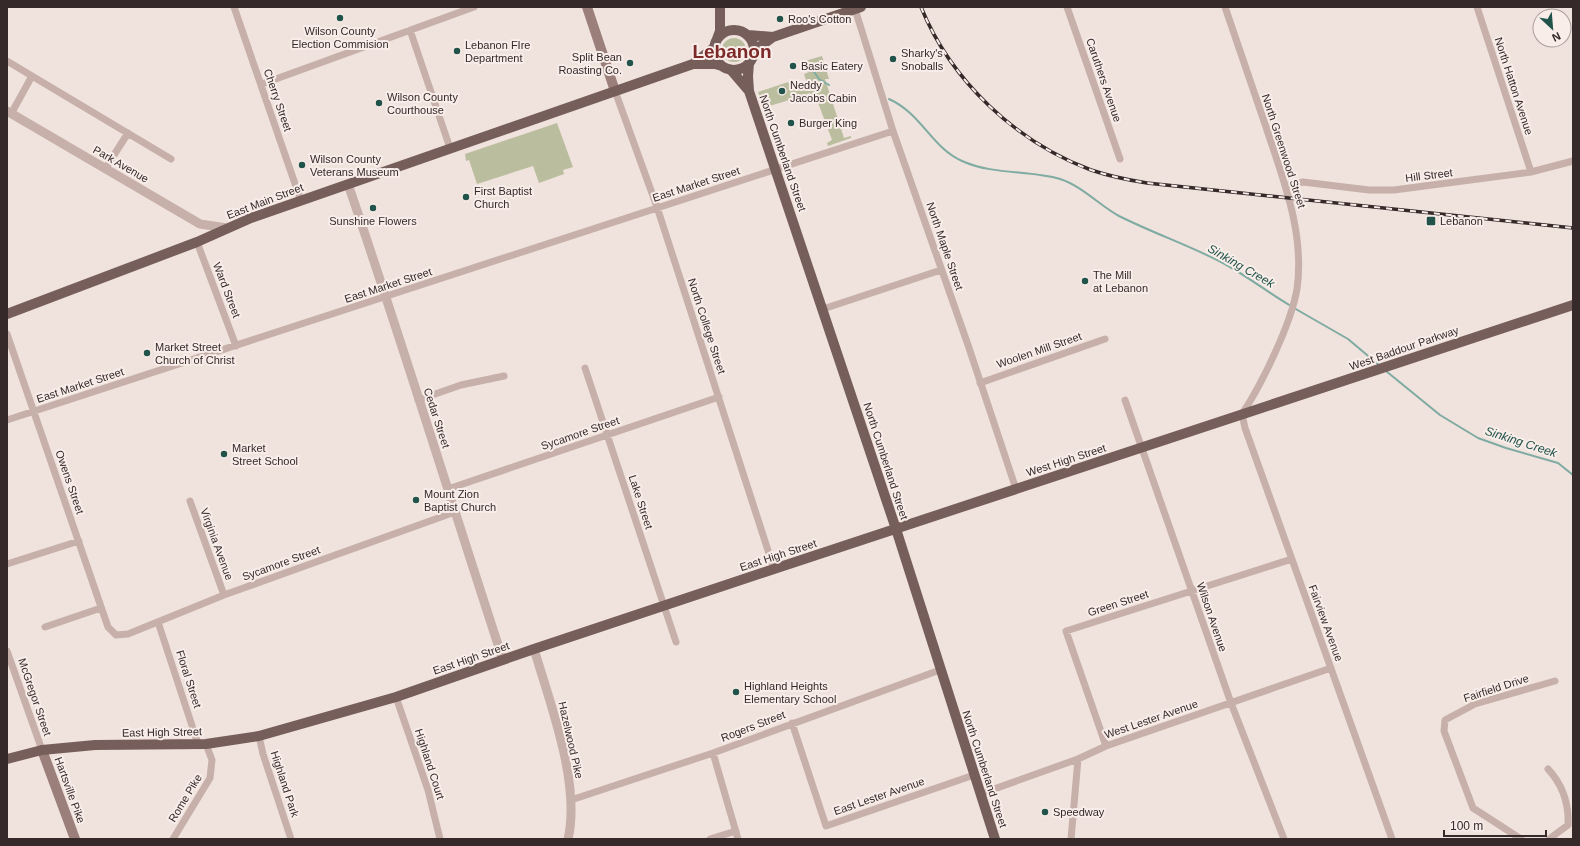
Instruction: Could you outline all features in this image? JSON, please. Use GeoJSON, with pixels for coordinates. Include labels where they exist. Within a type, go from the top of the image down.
{"type":"FeatureCollection","features":[{"type":"Feature","properties":{"kind":"main road"},"geometry":{"type":"LineString","coordinates":[[587,7],[615,91]]}},
{"type":"Feature","properties":{"kind":"main road"},"geometry":{"type":"LineString","coordinates":[[720,7],[731,25],[739,30],[748,35],[773,37]]}},
{"type":"Feature","properties":{"kind":"main road"},"geometry":{"type":"LineString","coordinates":[[720,7],[720,31],[716,43],[717,60],[727,68],[741,69],[750,63],[754,51],[753,42],[748,35]]}},
{"type":"Feature","properties":{"kind":"main road"},"geometry":{"type":"LineString","coordinates":[[754,51],[773,37],[856,8]]}},
{"type":"Feature","properties":{"kind":"main road"},"geometry":{"type":"LineString","coordinates":[[716,43],[727,32],[739,30]]}},
{"type":"Feature","properties":{"kind":"main road","name":"East Main Street"},"geometry":{"type":"LineString","coordinates":[[693,64],[716,43]]}},
{"type":"Feature","properties":{"kind":"main road","name":"North Cumberland Street"},"geometry":{"type":"LineString","coordinates":[[750,63],[748,76],[749,91],[896,529],[995,839]]}},
{"type":"Feature","properties":{"kind":"main road","name":"East Main Street"},"geometry":{"type":"LineString","coordinates":[[7,314],[197,242],[250,218],[693,64],[715,64],[727,68]]}},
{"type":"Feature","properties":{"kind":"main road","name":"North Cumberland Street"},"geometry":{"type":"LineString","coordinates":[[727,68],[749,91]]}},
{"type":"Feature","properties":{"kind":"main road","name":"West Baddour Parkway"},"geometry":{"type":"LineString","coordinates":[[1242,414],[1573,305]]}},
{"type":"Feature","properties":{"kind":"main road","name":"West High Street"},"geometry":{"type":"LineString","coordinates":[[896,529],[1242,414]]}},
{"type":"Feature","properties":{"kind":"main road","name":"East High Street"},"geometry":{"type":"LineString","coordinates":[[7,758],[42,750],[95,745],[202,744],[259,736],[396,697],[534,649],[896,529]]}},
{"type":"Feature","properties":{"kind":"main road","name":"Hartsville Pike"},"geometry":{"type":"LineString","coordinates":[[42,750],[75,839]]}},
{"type":"Feature","properties":{"kind":"street","name":"Cherry Street"},"geometry":{"type":"LineString","coordinates":[[234,7],[301,200]]}},
{"type":"Feature","properties":{"kind":"street"},"geometry":{"type":"LineString","coordinates":[[262,84],[474,7]]}},
{"type":"Feature","properties":{"kind":"street","name":"Caruthers Avenue"},"geometry":{"type":"LineString","coordinates":[[1067,7],[1120,159]]}},
{"type":"Feature","properties":{"kind":"street","name":"North Greenwood Street"},"geometry":{"type":"LineString","coordinates":[[1225,7],[1285,186],[1296,229],[1298,277],[1295,298],[1289,316],[1253,397],[1242,414]]}},
{"type":"Feature","properties":{"kind":"street","name":"North Hatton Avenue"},"geometry":{"type":"LineString","coordinates":[[1477,7],[1531,172]]}},
{"type":"Feature","properties":{"kind":"street","name":"North Maple Street"},"geometry":{"type":"LineString","coordinates":[[856,8],[893,131],[1016,489]]}},
{"type":"Feature","properties":{"kind":"street"},"geometry":{"type":"LineString","coordinates":[[410,30],[450,148]]}},
{"type":"Feature","properties":{"kind":"street"},"geometry":{"type":"LineString","coordinates":[[7,62],[171,158]]}},
{"type":"Feature","properties":{"kind":"street"},"geometry":{"type":"LineString","coordinates":[[9,113],[32,76]]}},
{"type":"Feature","properties":{"kind":"street","name":"North College Street"},"geometry":{"type":"LineString","coordinates":[[615,91],[657,208],[774,569]]}},
{"type":"Feature","properties":{"kind":"street","name":"Park Avenue"},"geometry":{"type":"LineString","coordinates":[[9,113],[200,224],[227,228]]}},
{"type":"Feature","properties":{"kind":"street","name":"East Market Street"},"geometry":{"type":"LineString","coordinates":[[7,420],[893,131]]}},
{"type":"Feature","properties":{"kind":"street"},"geometry":{"type":"LineString","coordinates":[[105,169],[128,133]]}},
{"type":"Feature","properties":{"kind":"street","name":"Hill Street"},"geometry":{"type":"LineString","coordinates":[[1285,186],[1302,182],[1369,190],[1394,190],[1531,172],[1573,161]]}},
{"type":"Feature","properties":{"kind":"street","name":"Cedar Street"},"geometry":{"type":"LineString","coordinates":[[348,184],[387,297],[418,400],[503,660]]}},
{"type":"Feature","properties":{"kind":"street","name":"Ward Street"},"geometry":{"type":"LineString","coordinates":[[197,242],[236,346]]}},
{"type":"Feature","properties":{"kind":"street"},"geometry":{"type":"LineString","coordinates":[[823,309],[941,270]]}},
{"type":"Feature","properties":{"kind":"street","name":"Owens Street"},"geometry":{"type":"LineString","coordinates":[[7,334],[101,608],[108,627],[116,634]]}},
{"type":"Feature","properties":{"kind":"street","name":"Woolen Mill Street"},"geometry":{"type":"LineString","coordinates":[[980,383],[1105,339]]}},
{"type":"Feature","properties":{"kind":"street","name":"Lake Street"},"geometry":{"type":"LineString","coordinates":[[585,368],[676,642]]}},
{"type":"Feature","properties":{"kind":"street"},"geometry":{"type":"LineString","coordinates":[[418,400],[461,385],[504,376]]}},
{"type":"Feature","properties":{"kind":"street","name":"Sycamore Street"},"geometry":{"type":"LineString","coordinates":[[448,489],[719,397]]}},
{"type":"Feature","properties":{"kind":"street","name":"Wilson Avenue"},"geometry":{"type":"LineString","coordinates":[[1125,400],[1231,703],[1284,839]]}},
{"type":"Feature","properties":{"kind":"street","name":"Fairview Avenue"},"geometry":{"type":"LineString","coordinates":[[1242,414],[1245,428],[1392,839]]}},
{"type":"Feature","properties":{"kind":"street","name":"Virginia Avenue"},"geometry":{"type":"LineString","coordinates":[[190,501],[224,595]]}},
{"type":"Feature","properties":{"kind":"street","name":"Sycamore Street"},"geometry":{"type":"LineString","coordinates":[[116,634],[128,634],[224,595],[455,512]]}},
{"type":"Feature","properties":{"kind":"street"},"geometry":{"type":"LineString","coordinates":[[7,564],[79,541]]}},
{"type":"Feature","properties":{"kind":"street","name":"Green Street"},"geometry":{"type":"LineString","coordinates":[[1106,746],[1066,631],[1292,559]]}},
{"type":"Feature","properties":{"kind":"street"},"geometry":{"type":"LineString","coordinates":[[45,628],[101,608]]}},
{"type":"Feature","properties":{"kind":"street","name":"Floral Street"},"geometry":{"type":"LineString","coordinates":[[158,622],[202,744]]}},
{"type":"Feature","properties":{"kind":"street","name":"Hazelwood Pike"},"geometry":{"type":"LineString","coordinates":[[534,649],[564,753],[571,800],[568,839]]}},
{"type":"Feature","properties":{"kind":"street","name":"McGregor Street"},"geometry":{"type":"LineString","coordinates":[[7,651],[42,750]]}},
{"type":"Feature","properties":{"kind":"street","name":"West Lester Avenue"},"geometry":{"type":"LineString","coordinates":[[980,794],[1078,759],[1106,746],[1331,668]]}},
{"type":"Feature","properties":{"kind":"street","name":"Rogers Street"},"geometry":{"type":"LineString","coordinates":[[571,800],[713,753],[940,670]]}},
{"type":"Feature","properties":{"kind":"street","name":"Fairfield Drive"},"geometry":{"type":"LineString","coordinates":[[1521,839],[1473,808],[1444,731],[1445,720],[1476,704],[1555,681]]}},
{"type":"Feature","properties":{"kind":"street","name":"Highland Court"},"geometry":{"type":"LineString","coordinates":[[396,697],[428,790],[440,839]]}},
{"type":"Feature","properties":{"kind":"street","name":"East Lester Avenue"},"geometry":{"type":"LineString","coordinates":[[792,723],[826,826],[974,775]]}},
{"type":"Feature","properties":{"kind":"street","name":"Highland Park"},"geometry":{"type":"LineString","coordinates":[[259,736],[291,839]]}},
{"type":"Feature","properties":{"kind":"street","name":"Rome Pike"},"geometry":{"type":"LineString","coordinates":[[173,839],[210,778],[212,760],[202,744]]}},
{"type":"Feature","properties":{"kind":"street"},"geometry":{"type":"LineString","coordinates":[[713,753],[738,839]]}},
{"type":"Feature","properties":{"kind":"street"},"geometry":{"type":"LineString","coordinates":[[1071,839],[1078,759]]}},
{"type":"Feature","properties":{"kind":"street"},"geometry":{"type":"LineString","coordinates":[[1548,769],[1555,776],[1568,811],[1568,825],[1549,839]]}},
{"type":"Feature","properties":{"kind":"street"},"geometry":{"type":"LineString","coordinates":[[710,839],[736,831]]}},
{"type":"Feature","properties":{"kind":"green space"},"geometry":{"type":"Polygon","coordinates":[[[729,38],[739,38],[746,45],[746,55],[739,62],[729,62],[722,55],[722,45],[729,38]]]}},
{"type":"Feature","properties":{"kind":"green space"},"geometry":{"type":"Polygon","coordinates":[[[822,56],[829,79],[825,79],[844,138],[851,136],[851,138],[828,146],[827,143],[832,140],[817,100],[812,98],[810,93],[800,97],[801,102],[796,98],[766,107],[769,116],[767,117],[758,92],[788,82],[791,88],[807,83],[804,74],[809,72],[805,61],[822,56]]]}},
{"type":"Feature","properties":{"kind":"green space"},"geometry":{"type":"Polygon","coordinates":[[[557,123],[573,167],[563,170],[564,174],[539,183],[533,166],[477,184],[469,160],[466,161],[465,154],[557,123]]]}},
{"type":"Feature","properties":{"kind":"waterway","name":"Sinking Creek"},"geometry":{"type":"LineString","coordinates":[[808,63],[819,79],[829,85]]}},
{"type":"Feature","properties":{"kind":"waterway","name":"Sinking Creek"},"geometry":{"type":"LineString","coordinates":[[889,99],[910,113],[942,148],[962,161],[986,168],[1048,176],[1068,182],[1119,216],[1221,262],[1291,306]]}},
{"type":"Feature","properties":{"kind":"waterway","name":"Sinking Creek"},"geometry":{"type":"LineString","coordinates":[[1294,308],[1348,339],[1380,366]]}},
{"type":"Feature","properties":{"kind":"waterway","name":"Sinking Creek"},"geometry":{"type":"LineString","coordinates":[[1386,371],[1440,415],[1478,438],[1558,463],[1573,475]]}},
{"type":"Feature","properties":{"kind":"railway"},"geometry":{"type":"LineString","coordinates":[[921,7],[934,34],[950,60],[968,84],[989,106],[1012,126],[1037,143],[1063,158],[1091,170],[1119,178],[1147,183],[1573,228]]}},
{"type":"Feature","properties":{"kind":"place","name":"Wilson County Election Commision"},"geometry":{"type":"Point","coordinates":[340,18]}},
{"type":"Feature","properties":{"kind":"place","name":"Roo's Cotton"},"geometry":{"type":"Point","coordinates":[780,19]}},
{"type":"Feature","properties":{"kind":"place","name":"Lebanon FIre Department"},"geometry":{"type":"Point","coordinates":[457,51]}},
{"type":"Feature","properties":{"kind":"place","name":"Sharky's Snoballs"},"geometry":{"type":"Point","coordinates":[893,59]}},
{"type":"Feature","properties":{"kind":"place","name":"Split Bean Roasting Co."},"geometry":{"type":"Point","coordinates":[630,63]}},
{"type":"Feature","properties":{"kind":"place","name":"Basic Eatery"},"geometry":{"type":"Point","coordinates":[793,66]}},
{"type":"Feature","properties":{"kind":"place","name":"Neddy Jacobs Cabin"},"geometry":{"type":"Point","coordinates":[782,91]}},
{"type":"Feature","properties":{"kind":"place","name":"Wilson County Courthouse"},"geometry":{"type":"Point","coordinates":[379,103]}},
{"type":"Feature","properties":{"kind":"place","name":"Burger King"},"geometry":{"type":"Point","coordinates":[791,123]}},
{"type":"Feature","properties":{"kind":"place","name":"Wilson County Veterans Museum"},"geometry":{"type":"Point","coordinates":[302,165]}},
{"type":"Feature","properties":{"kind":"place","name":"First Baptist Church"},"geometry":{"type":"Point","coordinates":[466,197]}},
{"type":"Feature","properties":{"kind":"place","name":"Sunshine Flowers"},"geometry":{"type":"Point","coordinates":[373,208]}},
{"type":"Feature","properties":{"kind":"place","name":"Lebanon"},"geometry":{"type":"Point","coordinates":[1431,221]}},
{"type":"Feature","properties":{"kind":"place","name":"The Mill at Lebanon"},"geometry":{"type":"Point","coordinates":[1085,281]}},
{"type":"Feature","properties":{"kind":"place","name":"Market Street Church of Christ"},"geometry":{"type":"Point","coordinates":[147,353]}},
{"type":"Feature","properties":{"kind":"place","name":"Market Street School"},"geometry":{"type":"Point","coordinates":[224,454]}},
{"type":"Feature","properties":{"kind":"place","name":"Mount Zion Baptist Church"},"geometry":{"type":"Point","coordinates":[416,500]}},
{"type":"Feature","properties":{"kind":"place","name":"Highland Heights Elementary School"},"geometry":{"type":"Point","coordinates":[736,692]}},
{"type":"Feature","properties":{"kind":"place","name":"Speedway"},"geometry":{"type":"Point","coordinates":[1045,812]}},
{"type":"Feature","properties":{"kind":"district","name":"Lebanon"},"geometry":{"type":"Point","coordinates":[732,51]}}]}
